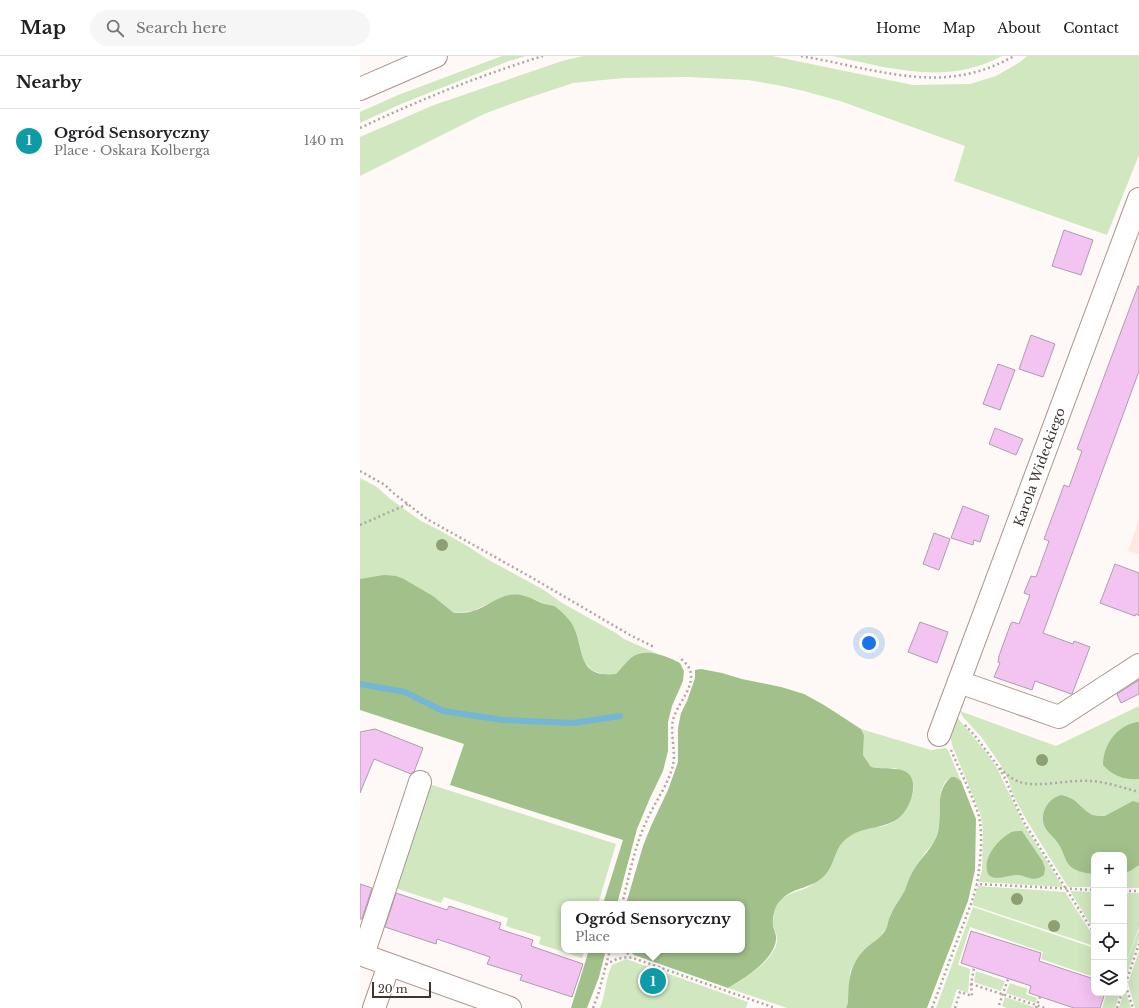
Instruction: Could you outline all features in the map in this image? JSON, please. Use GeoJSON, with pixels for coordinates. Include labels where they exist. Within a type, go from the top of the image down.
{"type":"FeatureCollection","features":[{"type":"Feature","properties":{"kind":"street"},"geometry":{"type":"LineString","coordinates":[[360,89],[436,56]]}},
{"type":"Feature","properties":{"kind":"street","name":"Karola Wideckiego"},"geometry":{"type":"LineString","coordinates":[[945,742],[959,682],[1134,226],[1139,199]]}},
{"type":"Feature","properties":{"kind":"street"},"geometry":{"type":"LineString","coordinates":[[959,682],[1059,717],[1139,665]]}},
{"type":"Feature","properties":{"kind":"street"},"geometry":{"type":"LineString","coordinates":[[420,782],[361,955],[389,965],[477,1002],[510,1008]]}},
{"type":"Feature","properties":{"kind":"street"},"geometry":{"type":"LineString","coordinates":[[374,1008],[389,965]]}},
{"type":"Feature","properties":{"kind":"path"},"geometry":{"type":"LineString","coordinates":[[360,128],[437,94],[497,71],[543,56]]}},
{"type":"Feature","properties":{"kind":"path"},"geometry":{"type":"LineString","coordinates":[[801,56],[898,75],[931,78],[962,76],[1014,56]]}},
{"type":"Feature","properties":{"kind":"path"},"geometry":{"type":"LineString","coordinates":[[360,471],[384,484],[433,522],[630,635],[654,647]]}},
{"type":"Feature","properties":{"kind":"path"},"geometry":{"type":"LineString","coordinates":[[360,525],[408,504]]}},
{"type":"Feature","properties":{"kind":"path"},"geometry":{"type":"LineString","coordinates":[[623,901],[639,840],[646,821],[664,789],[674,764],[673,721],[690,682],[690,671],[688,666],[680,657]]}},
{"type":"Feature","properties":{"kind":"path"},"geometry":{"type":"LineString","coordinates":[[962,721],[976,736],[997,765],[1006,780],[1014,803],[1025,824],[1091,928]]}},
{"type":"Feature","properties":{"kind":"path"},"geometry":{"type":"LineString","coordinates":[[932,1008],[977,884],[979,871],[980,839],[978,814],[945,742]]}},
{"type":"Feature","properties":{"kind":"path"},"geometry":{"type":"LineString","coordinates":[[997,765],[1009,777],[1018,782],[1043,783],[1090,781],[1105,783],[1139,792]]}},
{"type":"Feature","properties":{"kind":"path"},"geometry":{"type":"LineString","coordinates":[[977,884],[1067,890],[1091,890]]}},
{"type":"Feature","properties":{"kind":"path"},"geometry":{"type":"LineString","coordinates":[[1127,891],[1139,891]]}},
{"type":"Feature","properties":{"kind":"path"},"geometry":{"type":"LineString","coordinates":[[1127,977],[1139,944]]}},
{"type":"Feature","properties":{"kind":"path"},"geometry":{"type":"LineString","coordinates":[[593,1008],[609,953]]}},
{"type":"Feature","properties":{"kind":"path"},"geometry":{"type":"LineString","coordinates":[[627,953],[634,958]]}},
{"type":"Feature","properties":{"kind":"path"},"geometry":{"type":"LineString","coordinates":[[606,964],[615,959],[629,957],[634,958],[775,1008]]}},
{"type":"Feature","properties":{"kind":"path"},"geometry":{"type":"LineString","coordinates":[[955,1008],[960,992],[972,996],[971,984],[974,968]]}},
{"type":"Feature","properties":{"kind":"path"},"geometry":{"type":"LineString","coordinates":[[999,1005],[1008,979]]}},
{"type":"Feature","properties":{"kind":"path"},"geometry":{"type":"LineString","coordinates":[[971,984],[1037,1007],[1045,1008]]}},
{"type":"Feature","properties":{"kind":"path"},"geometry":{"type":"LineString","coordinates":[[1127,988],[1133,1008]]}},
{"type":"Feature","properties":{"kind":"path"},"geometry":{"type":"LineString","coordinates":[[1117,1008],[1121,996]]}},
{"type":"Feature","properties":{"kind":"path"},"geometry":{"type":"LineString","coordinates":[[1037,1007],[1040,997]]}},
{"type":"Feature","properties":{"kind":"shaded area"},"geometry":{"type":"Polygon","coordinates":[[[1139,519],[1139,554],[1128,551],[1139,519]]]}},
{"type":"Feature","properties":{"kind":"green space"},"geometry":{"type":"Polygon","coordinates":[[[502,56],[526,56],[509,61],[401,104],[360,123],[360,112],[398,95],[502,56]]]}},
{"type":"Feature","properties":{"kind":"green space"},"geometry":{"type":"Polygon","coordinates":[[[583,56],[772,56],[913,85],[970,84],[996,76],[1020,62],[1027,56],[1139,56],[1139,155],[1107,235],[954,181],[965,146],[840,101],[804,91],[748,80],[688,77],[624,78],[573,83],[513,103],[484,114],[360,176],[360,137],[434,105],[562,61],[583,56]]]}},
{"type":"Feature","properties":{"kind":"green space"},"geometry":{"type":"Polygon","coordinates":[[[832,56],[1002,56],[981,65],[960,70],[918,72],[832,56]]]}},
{"type":"Feature","properties":{"kind":"green space"},"geometry":{"type":"Polygon","coordinates":[[[360,478],[377,487],[389,498],[421,521],[544,590],[562,603],[624,639],[658,654],[639,654],[616,674],[606,675],[593,671],[585,663],[569,620],[554,607],[525,596],[515,595],[502,597],[473,611],[454,613],[433,596],[404,579],[360,579],[360,478]]]}},
{"type":"Feature","properties":{"kind":"green space"},"geometry":{"type":"Polygon","coordinates":[[[384,575],[396,576],[433,596],[454,613],[466,613],[473,611],[497,599],[509,595],[525,596],[554,606],[570,621],[575,630],[583,658],[587,665],[593,671],[602,674],[616,674],[627,661],[643,653],[662,655],[680,663],[684,671],[683,681],[672,706],[668,722],[668,751],[663,771],[637,829],[618,901],[604,901],[623,840],[450,785],[464,744],[360,710],[360,579],[384,575]]]}},
{"type":"Feature","properties":{"kind":"green space"},"geometry":{"type":"Polygon","coordinates":[[[701,669],[722,673],[804,694],[861,729],[864,735],[863,755],[871,767],[906,772],[913,782],[911,800],[901,816],[887,824],[862,830],[846,839],[839,847],[828,871],[820,880],[809,886],[787,894],[780,901],[776,907],[773,918],[776,938],[774,948],[770,955],[757,968],[728,988],[632,953],[745,953],[745,901],[627,901],[643,846],[668,790],[678,762],[678,728],[681,713],[695,678],[695,670],[701,669]]]}},
{"type":"Feature","properties":{"kind":"green space"},"geometry":{"type":"Polygon","coordinates":[[[1139,706],[1139,888],[1127,888],[1127,852],[1091,852],[1091,887],[1068,887],[1027,821],[1013,795],[1009,781],[1000,764],[982,738],[963,717],[960,711],[1056,746],[1139,706]]]}},
{"type":"Feature","properties":{"kind":"green space"},"geometry":{"type":"Polygon","coordinates":[[[956,716],[997,768],[1024,825],[1063,887],[979,882],[982,870],[983,829],[980,813],[952,745],[950,734],[956,716]]]}},
{"type":"Feature","properties":{"kind":"green space"},"geometry":{"type":"Polygon","coordinates":[[[1139,722],[1139,779],[1128,779],[1115,775],[1103,765],[1109,743],[1118,731],[1131,724],[1139,722]]]}},
{"type":"Feature","properties":{"kind":"green space"},"geometry":{"type":"Polygon","coordinates":[[[861,729],[931,750],[946,748],[948,750],[961,781],[951,777],[945,782],[941,791],[939,810],[940,823],[935,841],[925,853],[909,880],[905,890],[890,915],[886,929],[875,943],[865,949],[854,964],[850,972],[848,1003],[846,1008],[787,1008],[728,988],[759,967],[772,953],[776,945],[777,937],[773,925],[774,916],[776,907],[783,898],[809,887],[820,878],[829,868],[839,848],[847,838],[862,830],[884,826],[893,822],[906,810],[914,787],[896,768],[886,769],[871,767],[863,755],[864,735],[861,729]]]}},
{"type":"Feature","properties":{"kind":"green space"},"geometry":{"type":"Polygon","coordinates":[[[951,777],[955,777],[961,781],[976,819],[975,870],[968,901],[927,1008],[846,1008],[848,1003],[850,974],[855,962],[865,949],[885,931],[890,916],[905,890],[917,864],[930,849],[935,840],[938,832],[940,799],[942,791],[945,784],[951,777]]]}},
{"type":"Feature","properties":{"kind":"green space"},"geometry":{"type":"Polygon","coordinates":[[[429,784],[616,844],[599,901],[561,901],[561,951],[539,944],[541,937],[506,926],[508,918],[444,897],[441,903],[395,888],[429,784]]]}},
{"type":"Feature","properties":{"kind":"green space"},"geometry":{"type":"Polygon","coordinates":[[[1061,795],[1068,797],[1092,815],[1098,816],[1105,816],[1133,801],[1139,803],[1139,865],[1127,872],[1127,852],[1091,852],[1091,873],[1076,870],[1068,864],[1058,843],[1047,831],[1044,824],[1043,818],[1045,808],[1056,797],[1061,795]]]}},
{"type":"Feature","properties":{"kind":"green space"},"geometry":{"type":"Polygon","coordinates":[[[1014,831],[1022,831],[1043,862],[1045,868],[1044,875],[1037,879],[1018,875],[1000,878],[989,876],[987,865],[993,849],[1005,836],[1014,831]]]}},
{"type":"Feature","properties":{"kind":"green space"},"geometry":{"type":"Polygon","coordinates":[[[978,886],[1065,892],[1091,932],[1091,945],[972,905],[978,886]]]}},
{"type":"Feature","properties":{"kind":"green space"},"geometry":{"type":"Polygon","coordinates":[[[1070,891],[1091,892],[1091,925],[1070,891]]]}},
{"type":"Feature","properties":{"kind":"green space"},"geometry":{"type":"Polygon","coordinates":[[[1127,893],[1139,893],[1139,927],[1128,958],[1127,893]]]}},
{"type":"Feature","properties":{"kind":"green space"},"geometry":{"type":"Polygon","coordinates":[[[973,907],[1091,947],[1091,976],[1041,959],[1043,952],[970,927],[958,965],[970,969],[968,993],[957,989],[951,1008],[936,1008],[973,907]]]}},
{"type":"Feature","properties":{"kind":"green space"},"geometry":{"type":"Polygon","coordinates":[[[1139,929],[1139,939],[1127,974],[1128,959],[1139,929]]]}},
{"type":"Feature","properties":{"kind":"green space"},"geometry":{"type":"Polygon","coordinates":[[[1139,951],[1139,1008],[1135,1008],[1128,983],[1139,951]]]}},
{"type":"Feature","properties":{"kind":"green space"},"geometry":{"type":"Polygon","coordinates":[[[567,953],[584,953],[582,958],[567,953]]]}},
{"type":"Feature","properties":{"kind":"green space"},"geometry":{"type":"Polygon","coordinates":[[[588,953],[605,953],[599,977],[587,1008],[571,1008],[588,953]]]}},
{"type":"Feature","properties":{"kind":"green space"},"geometry":{"type":"Polygon","coordinates":[[[626,959],[748,1002],[746,1008],[600,1008],[612,965],[626,959]]]}},
{"type":"Feature","properties":{"kind":"green space"},"geometry":{"type":"Polygon","coordinates":[[[976,971],[1005,981],[1001,991],[974,982],[976,971]]]}},
{"type":"Feature","properties":{"kind":"green space"},"geometry":{"type":"Polygon","coordinates":[[[1010,983],[1028,989],[1026,994],[1037,998],[1036,1003],[1006,993],[1010,983]]]}},
{"type":"Feature","properties":{"kind":"green space"},"geometry":{"type":"Polygon","coordinates":[[[1127,995],[1131,1008],[1119,1008],[1123,996],[1127,995]]]}},
{"type":"Feature","properties":{"kind":"green space"},"geometry":{"type":"Polygon","coordinates":[[[1106,996],[1119,996],[1115,1008],[1102,1008],[1106,996]]]}},
{"type":"Feature","properties":{"kind":"green space"},"geometry":{"type":"Polygon","coordinates":[[[1005,997],[1034,1008],[1007,1008],[1002,1006],[1005,997]]]}},
{"type":"Feature","properties":{"kind":"building"},"geometry":{"type":"Polygon","coordinates":[[[1064,230],[1093,240],[1081,275],[1052,266],[1064,230]]]}},
{"type":"Feature","properties":{"kind":"building"},"geometry":{"type":"Polygon","coordinates":[[[1138,286],[1139,371],[1043,633],[1073,644],[1074,641],[1090,647],[1072,694],[1035,681],[1032,690],[994,677],[1000,663],[998,662],[999,656],[1011,623],[1013,622],[1019,624],[1030,595],[1024,593],[1031,576],[1036,577],[1049,541],[1044,539],[1064,485],[1069,487],[1082,451],[1077,449],[1138,286]]]}},
{"type":"Feature","properties":{"kind":"building"},"geometry":{"type":"Polygon","coordinates":[[[1031,335],[1055,344],[1043,377],[1019,369],[1031,335]]]}},
{"type":"Feature","properties":{"kind":"building"},"geometry":{"type":"Polygon","coordinates":[[[998,364],[1015,370],[1000,410],[983,404],[998,364]]]}},
{"type":"Feature","properties":{"kind":"building"},"geometry":{"type":"Polygon","coordinates":[[[995,428],[1023,439],[1016,455],[989,444],[995,428]]]}},
{"type":"Feature","properties":{"kind":"building"},"geometry":{"type":"Polygon","coordinates":[[[963,506],[989,516],[980,542],[974,540],[973,545],[951,538],[963,506]]]}},
{"type":"Feature","properties":{"kind":"building"},"geometry":{"type":"Polygon","coordinates":[[[934,533],[950,539],[939,570],[923,564],[934,533]]]}},
{"type":"Feature","properties":{"kind":"building"},"geometry":{"type":"Polygon","coordinates":[[[1115,564],[1139,573],[1139,616],[1136,614],[1135,616],[1100,603],[1115,564]]]}},
{"type":"Feature","properties":{"kind":"building"},"geometry":{"type":"Polygon","coordinates":[[[920,622],[948,632],[937,663],[908,652],[920,622]]]}},
{"type":"Feature","properties":{"kind":"building"},"geometry":{"type":"Polygon","coordinates":[[[1139,680],[1139,694],[1121,703],[1117,694],[1139,680]]]}},
{"type":"Feature","properties":{"kind":"building"},"geometry":{"type":"Polygon","coordinates":[[[375,729],[423,748],[414,772],[411,774],[374,759],[360,793],[360,732],[375,729]]]}},
{"type":"Feature","properties":{"kind":"building"},"geometry":{"type":"Polygon","coordinates":[[[360,884],[372,888],[362,919],[360,919],[360,884]]]}},
{"type":"Feature","properties":{"kind":"building"},"geometry":{"type":"Polygon","coordinates":[[[396,893],[447,910],[449,906],[501,923],[499,929],[533,940],[531,946],[583,964],[572,997],[520,980],[522,975],[487,964],[490,957],[437,939],[436,944],[385,927],[396,893]]]}},
{"type":"Feature","properties":{"kind":"building"},"geometry":{"type":"Polygon","coordinates":[[[971,931],[1041,953],[1039,961],[1091,978],[1091,996],[1104,996],[1100,1008],[1074,1008],[1029,993],[1031,986],[961,963],[971,931]]]}},
{"type":"Feature","properties":{"kind":"waterway"},"geometry":{"type":"LineString","coordinates":[[360,684],[405,692],[443,711],[503,720],[573,723],[620,716]]}},
{"type":"Feature","properties":{"kind":"place","name":"Ogród Sensoryczny"},"geometry":{"type":"Point","coordinates":[653,981]}}]}
